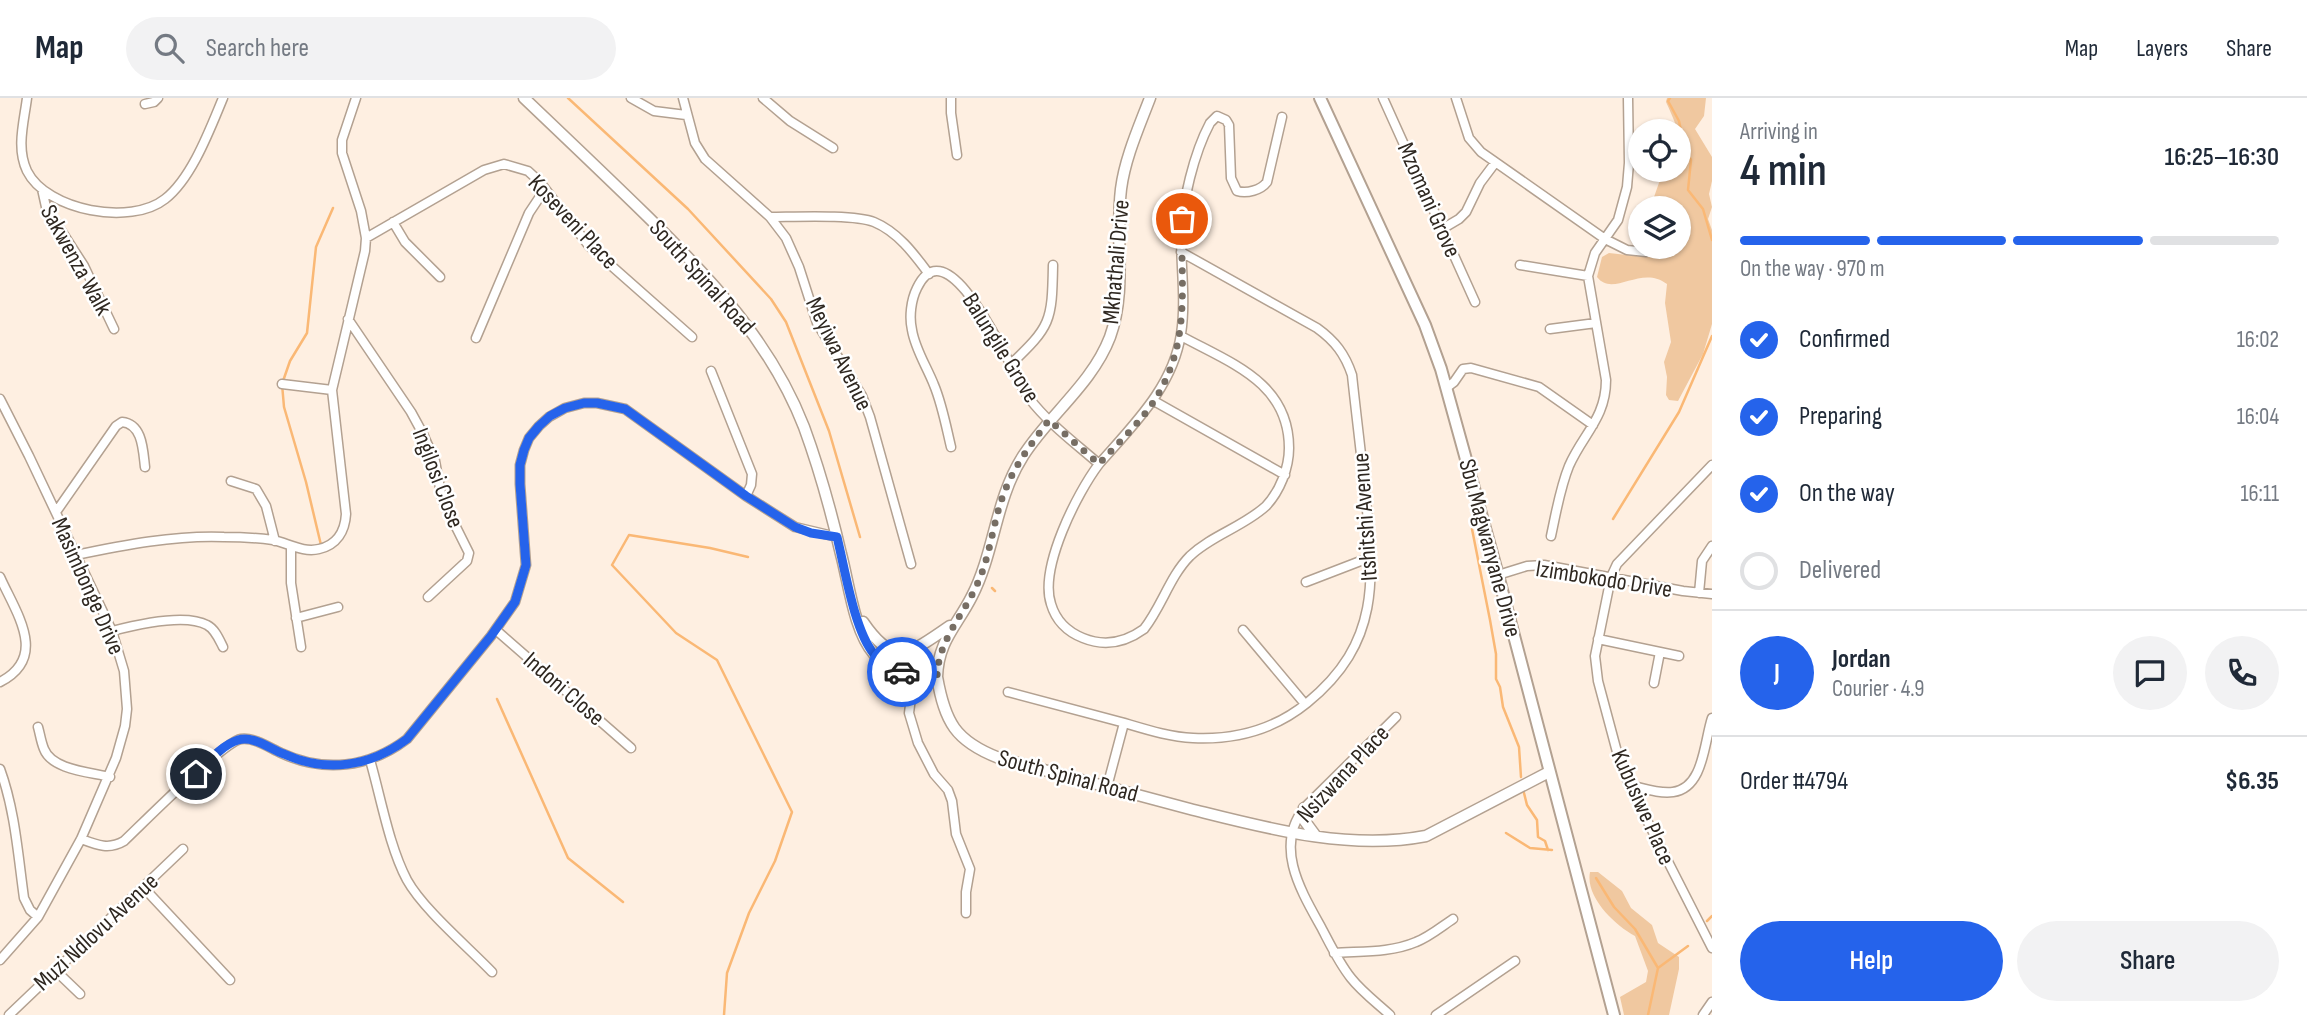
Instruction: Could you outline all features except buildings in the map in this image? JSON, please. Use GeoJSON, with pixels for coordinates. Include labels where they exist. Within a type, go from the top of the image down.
{"type":"FeatureCollection","features":[{"type":"Feature","properties":{"kind":"main road","name":"Sbu Magwanyane Drive"},"geometry":{"type":"LineString","coordinates":[[1320,98],[1425,324],[1446,388],[1614,1015]]}},
{"type":"Feature","properties":{"kind":"street","name":"Sakwenza Walk"},"geometry":{"type":"LineString","coordinates":[[27,98],[21,136],[22,155],[28,172],[42,189],[41,195],[46,207],[84,266],[114,329]]}},
{"type":"Feature","properties":{"kind":"street"},"geometry":{"type":"LineString","coordinates":[[145,104],[158,98]]}},
{"type":"Feature","properties":{"kind":"street"},"geometry":{"type":"LineString","coordinates":[[42,189],[57,199],[86,208],[121,213],[150,208],[166,199],[176,188],[194,160],[223,98]]}},
{"type":"Feature","properties":{"kind":"street"},"geometry":{"type":"LineString","coordinates":[[76,555],[131,544],[199,537],[275,541],[311,550],[335,542],[345,524],[332,390],[366,238],[361,211],[342,153],[342,140],[356,98]]}},
{"type":"Feature","properties":{"kind":"street","name":"South Spinal Road"},"geometry":{"type":"LineString","coordinates":[[524,98],[700,268],[755,336],[794,403],[813,452],[866,644],[876,657],[890,666],[914,675],[937,677],[945,713],[961,735],[982,751],[1107,787],[1292,832],[1377,841],[1426,836],[1447,827],[1529,780],[1549,772]]}},
{"type":"Feature","properties":{"kind":"street"},"geometry":{"type":"LineString","coordinates":[[631,98],[654,111],[686,115]]}},
{"type":"Feature","properties":{"kind":"street","name":"Meyiwa Avenue"},"geometry":{"type":"LineString","coordinates":[[683,98],[695,143],[705,159],[770,217],[786,237],[817,323],[862,396],[911,565]]}},
{"type":"Feature","properties":{"kind":"street"},"geometry":{"type":"LineString","coordinates":[[763,98],[790,121],[832,148]]}},
{"type":"Feature","properties":{"kind":"street"},"geometry":{"type":"LineString","coordinates":[[951,98],[957,155]]}},
{"type":"Feature","properties":{"kind":"street","name":"Mkhathali Drive"},"geometry":{"type":"LineString","coordinates":[[937,677],[939,654],[945,639],[981,578],[999,510],[1012,474],[1049,420],[1089,374],[1109,338],[1116,317],[1124,174],[1150,98]]}},
{"type":"Feature","properties":{"kind":"street","name":"Mzomani Grove"},"geometry":{"type":"LineString","coordinates":[[1383,98],[1475,302]]}},
{"type":"Feature","properties":{"kind":"street"},"geometry":{"type":"LineString","coordinates":[[1456,98],[1469,138],[1481,152],[1605,239],[1628,250]]}},
{"type":"Feature","properties":{"kind":"street"},"geometry":{"type":"LineString","coordinates":[[1551,536],[1567,472],[1601,411],[1605,396],[1606,380],[1588,276],[1595,253],[1622,211],[1629,176],[1628,98]]}},
{"type":"Feature","properties":{"kind":"street"},"geometry":{"type":"LineString","coordinates":[[1181,336],[1250,374],[1274,396],[1287,422],[1289,458],[1285,475],[1268,503],[1255,515],[1220,534],[1188,559],[1144,629],[1134,636],[1105,643],[1090,641],[1064,627],[1051,604],[1048,591],[1051,572],[1070,510],[1099,464],[1154,401],[1165,382],[1181,336],[1184,203],[1204,138],[1214,118],[1221,116],[1226,120],[1229,125],[1231,178],[1237,191],[1247,192],[1264,187],[1267,182],[1282,117]]}},
{"type":"Feature","properties":{"kind":"street"},"geometry":{"type":"LineString","coordinates":[[1443,229],[1466,212],[1480,183],[1495,163]]}},
{"type":"Feature","properties":{"kind":"street","name":"Koseveni Place"},"geometry":{"type":"LineString","coordinates":[[366,238],[494,165],[512,164],[528,171],[589,246],[692,337]]}},
{"type":"Feature","properties":{"kind":"street"},"geometry":{"type":"LineString","coordinates":[[476,338],[529,213],[545,189]]}},
{"type":"Feature","properties":{"kind":"street"},"geometry":{"type":"LineString","coordinates":[[770,217],[858,219],[873,222],[900,239],[929,274],[917,288],[911,312],[911,327],[914,340],[936,388],[951,447]]}},
{"type":"Feature","properties":{"kind":"street"},"geometry":{"type":"LineString","coordinates":[[393,222],[405,242],[440,277]]}},
{"type":"Feature","properties":{"kind":"street","name":"Itshitshi Avenue"},"geometry":{"type":"LineString","coordinates":[[1009,692],[1173,736],[1213,738],[1251,732],[1272,725],[1305,704],[1326,686],[1348,657],[1357,639],[1370,601],[1371,557],[1352,375],[1339,348],[1317,328],[1181,252]]}},
{"type":"Feature","properties":{"kind":"street"},"geometry":{"type":"LineString","coordinates":[[1010,365],[1038,339],[1045,328],[1052,303],[1053,265]]}},
{"type":"Feature","properties":{"kind":"street"},"geometry":{"type":"LineString","coordinates":[[1520,265],[1588,276]]}},
{"type":"Feature","properties":{"kind":"street","name":"Balungile Grove"},"geometry":{"type":"LineString","coordinates":[[929,274],[942,272],[957,280],[985,319],[1025,394],[1049,420],[1099,464]]}},
{"type":"Feature","properties":{"kind":"street","name":"Ingilosi Close"},"geometry":{"type":"LineString","coordinates":[[348,319],[423,434],[435,461],[442,499],[469,553],[467,561],[428,597]]}},
{"type":"Feature","properties":{"kind":"street"},"geometry":{"type":"LineString","coordinates":[[1550,329],[1596,323]]}},
{"type":"Feature","properties":{"kind":"street"},"geometry":{"type":"LineString","coordinates":[[1446,388],[1464,369],[1471,368],[1539,387],[1593,425]]}},
{"type":"Feature","properties":{"kind":"street"},"geometry":{"type":"LineString","coordinates":[[712,371],[752,474],[746,496]]}},
{"type":"Feature","properties":{"kind":"street"},"geometry":{"type":"LineString","coordinates":[[282,384],[332,390]]}},
{"type":"Feature","properties":{"kind":"street","name":"Masimbonge Drive"},"geometry":{"type":"LineString","coordinates":[[0,399],[2,409],[56,512],[112,631],[124,671],[127,709],[121,744],[110,777],[81,839],[38,916],[0,960]]}},
{"type":"Feature","properties":{"kind":"street"},"geometry":{"type":"LineString","coordinates":[[1154,401],[1285,475]]}},
{"type":"Feature","properties":{"kind":"street"},"geometry":{"type":"LineString","coordinates":[[81,839],[111,847],[124,841],[219,752],[240,739],[250,739],[284,755],[314,764],[346,765],[370,760],[407,739],[496,630],[515,602],[526,565],[520,465],[529,438],[550,416],[565,408],[597,403],[625,409],[746,496],[795,527],[811,533],[837,537]]}},
{"type":"Feature","properties":{"kind":"street"},"geometry":{"type":"LineString","coordinates":[[56,512],[116,426],[122,422],[137,430],[145,467]]}},
{"type":"Feature","properties":{"kind":"street"},"geometry":{"type":"LineString","coordinates":[[1611,577],[1619,560],[1712,465]]}},
{"type":"Feature","properties":{"kind":"street"},"geometry":{"type":"LineString","coordinates":[[231,481],[256,489],[264,501],[275,541]]}},
{"type":"Feature","properties":{"kind":"street"},"geometry":{"type":"LineString","coordinates":[[1699,593],[1702,561],[1712,546]]}},
{"type":"Feature","properties":{"kind":"street"},"geometry":{"type":"LineString","coordinates":[[291,547],[291,583],[302,647]]}},
{"type":"Feature","properties":{"kind":"street"},"geometry":{"type":"LineString","coordinates":[[1306,582],[1371,557]]}},
{"type":"Feature","properties":{"kind":"street","name":"Izimbokodo Drive"},"geometry":{"type":"LineString","coordinates":[[1498,575],[1527,566],[1544,565],[1712,594]]}},
{"type":"Feature","properties":{"kind":"street"},"geometry":{"type":"LineString","coordinates":[[0,576],[24,631],[26,652],[22,666],[0,682]]}},
{"type":"Feature","properties":{"kind":"street","name":"Kubusiwe Place"},"geometry":{"type":"LineString","coordinates":[[1611,577],[1595,656],[1598,681],[1617,752],[1629,785],[1712,948]]}},
{"type":"Feature","properties":{"kind":"street"},"geometry":{"type":"LineString","coordinates":[[296,618],[338,607]]}},
{"type":"Feature","properties":{"kind":"street"},"geometry":{"type":"LineString","coordinates":[[856,613],[877,643],[883,648],[900,652],[917,648],[956,622]]}},
{"type":"Feature","properties":{"kind":"street"},"geometry":{"type":"LineString","coordinates":[[112,631],[136,625],[197,621],[208,625],[223,647]]}},
{"type":"Feature","properties":{"kind":"street","name":"Indoni Close"},"geometry":{"type":"LineString","coordinates":[[496,630],[631,748]]}},
{"type":"Feature","properties":{"kind":"street"},"geometry":{"type":"LineString","coordinates":[[1243,630],[1305,704]]}},
{"type":"Feature","properties":{"kind":"street"},"geometry":{"type":"LineString","coordinates":[[1598,639],[1679,656]]}},
{"type":"Feature","properties":{"kind":"street"},"geometry":{"type":"LineString","coordinates":[[1654,683],[1660,652]]}},
{"type":"Feature","properties":{"kind":"street"},"geometry":{"type":"LineString","coordinates":[[914,675],[909,713],[918,743],[934,774],[948,790],[956,834],[970,869],[966,913]]}},
{"type":"Feature","properties":{"kind":"street","name":"Nsizwana Place"},"geometry":{"type":"LineString","coordinates":[[1292,832],[1304,808],[1396,717]]}},
{"type":"Feature","properties":{"kind":"street"},"geometry":{"type":"LineString","coordinates":[[1629,785],[1670,792],[1689,786],[1696,775],[1712,718]]}},
{"type":"Feature","properties":{"kind":"street"},"geometry":{"type":"LineString","coordinates":[[1107,787],[1124,723]]}},
{"type":"Feature","properties":{"kind":"street"},"geometry":{"type":"LineString","coordinates":[[38,727],[44,751],[50,758],[59,764],[110,777]]}},
{"type":"Feature","properties":{"kind":"street"},"geometry":{"type":"LineString","coordinates":[[370,760],[396,852],[408,880],[424,902],[492,972]]}},
{"type":"Feature","properties":{"kind":"street"},"geometry":{"type":"LineString","coordinates":[[0,769],[9,799],[24,898],[30,910],[38,916]]}},
{"type":"Feature","properties":{"kind":"street"},"geometry":{"type":"LineString","coordinates":[[1304,808],[1304,820],[1315,835]]}},
{"type":"Feature","properties":{"kind":"street"},"geometry":{"type":"LineString","coordinates":[[1292,832],[1292,864],[1296,881],[1334,953],[1351,978],[1390,1015]]}},
{"type":"Feature","properties":{"kind":"street","name":"Muzi Ndlovu Avenue"},"geometry":{"type":"LineString","coordinates":[[9,1015],[183,849]]}},
{"type":"Feature","properties":{"kind":"street"},"geometry":{"type":"LineString","coordinates":[[144,888],[230,980]]}},
{"type":"Feature","properties":{"kind":"street"},"geometry":{"type":"LineString","coordinates":[[1334,953],[1402,947],[1419,941],[1453,919]]}},
{"type":"Feature","properties":{"kind":"street"},"geometry":{"type":"LineString","coordinates":[[1436,1015],[1515,961]]}},
{"type":"Feature","properties":{"kind":"street"},"geometry":{"type":"LineString","coordinates":[[56,971],[80,994]]}},
{"type":"Feature","properties":{"kind":"street"},"geometry":{"type":"LineString","coordinates":[[1703,1015],[1712,1002]]}},
{"type":"Feature","properties":{"kind":"shaded area"},"geometry":{"type":"Polygon","coordinates":[[[1667,98],[1706,98],[1704,116],[1695,129],[1712,157],[1709,194],[1712,207],[1708,219],[1712,230],[1712,324],[1703,354],[1678,401],[1669,400],[1666,395],[1664,362],[1671,342],[1665,303],[1667,284],[1647,277],[1611,284],[1604,283],[1597,277],[1602,257],[1609,253],[1628,255],[1628,259],[1691,259],[1691,196],[1654,196],[1659,182],[1691,182],[1691,119],[1674,119],[1666,102],[1667,98]]]}},
{"type":"Feature","properties":{"kind":"shaded area"},"geometry":{"type":"Polygon","coordinates":[[[1590,872],[1598,872],[1622,891],[1631,908],[1652,925],[1658,943],[1679,957],[1669,1015],[1624,1015],[1620,997],[1646,982],[1648,971],[1635,936],[1611,918],[1597,900],[1592,891],[1590,872]]]}},
{"type":"Feature","properties":{"kind":"waterway"},"geometry":{"type":"LineString","coordinates":[[568,98],[688,209],[771,299],[786,322],[829,431],[860,537]]}},
{"type":"Feature","properties":{"kind":"waterway"},"geometry":{"type":"LineString","coordinates":[[1670,98],[1668,101],[1679,121],[1685,150],[1691,160],[1688,190],[1703,209],[1712,240]]}},
{"type":"Feature","properties":{"kind":"waterway"},"geometry":{"type":"LineString","coordinates":[[321,545],[284,407],[282,384],[290,361],[307,333],[316,247],[333,208]]}},
{"type":"Feature","properties":{"kind":"waterway"},"geometry":{"type":"LineString","coordinates":[[1613,519],[1679,412],[1712,336]]}},
{"type":"Feature","properties":{"kind":"waterway"},"geometry":{"type":"LineString","coordinates":[[1472,529],[1496,654],[1496,679],[1503,707],[1519,747],[1521,777]]}},
{"type":"Feature","properties":{"kind":"waterway"},"geometry":{"type":"LineString","coordinates":[[724,1015],[727,973],[749,913],[775,861],[792,812],[717,660],[676,633],[612,565],[629,535],[748,557]]}},
{"type":"Feature","properties":{"kind":"waterway"},"geometry":{"type":"LineString","coordinates":[[992,588],[995,591]]}},
{"type":"Feature","properties":{"kind":"waterway"},"geometry":{"type":"LineString","coordinates":[[497,699],[568,858],[623,902]]}},
{"type":"Feature","properties":{"kind":"waterway"},"geometry":{"type":"LineString","coordinates":[[1524,793],[1527,805],[1537,820],[1538,837],[1545,841],[1548,850]]}},
{"type":"Feature","properties":{"kind":"waterway"},"geometry":{"type":"LineString","coordinates":[[1506,833],[1530,848],[1552,850]]}},
{"type":"Feature","properties":{"kind":"waterway"},"geometry":{"type":"LineString","coordinates":[[1596,878],[1614,907],[1635,929],[1658,968],[1648,1015]]}},
{"type":"Feature","properties":{"kind":"waterway"},"geometry":{"type":"LineString","coordinates":[[1707,921],[1712,916]]}},
{"type":"Feature","properties":{"kind":"waterway"},"geometry":{"type":"LineString","coordinates":[[1658,968],[1688,946]]}},
{"type":"Feature","properties":{"kind":"way so far"},"geometry":{"type":"LineString","coordinates":[[902,672],[937,677],[939,654],[945,639],[981,578],[1004,492],[1024,454],[1049,420],[1099,464],[1154,401],[1165,382],[1181,336],[1182,219]]}},
{"type":"Feature","properties":{"kind":"route"},"geometry":{"type":"LineString","coordinates":[[196,774],[230,743],[240,739],[250,739],[284,755],[314,764],[346,765],[370,760],[407,739],[506,617],[522,586],[527,549],[520,465],[529,438],[550,416],[565,408],[584,403],[613,405],[625,409],[746,496],[795,527],[811,533],[837,537],[866,644],[876,657],[902,672]]}}]}
